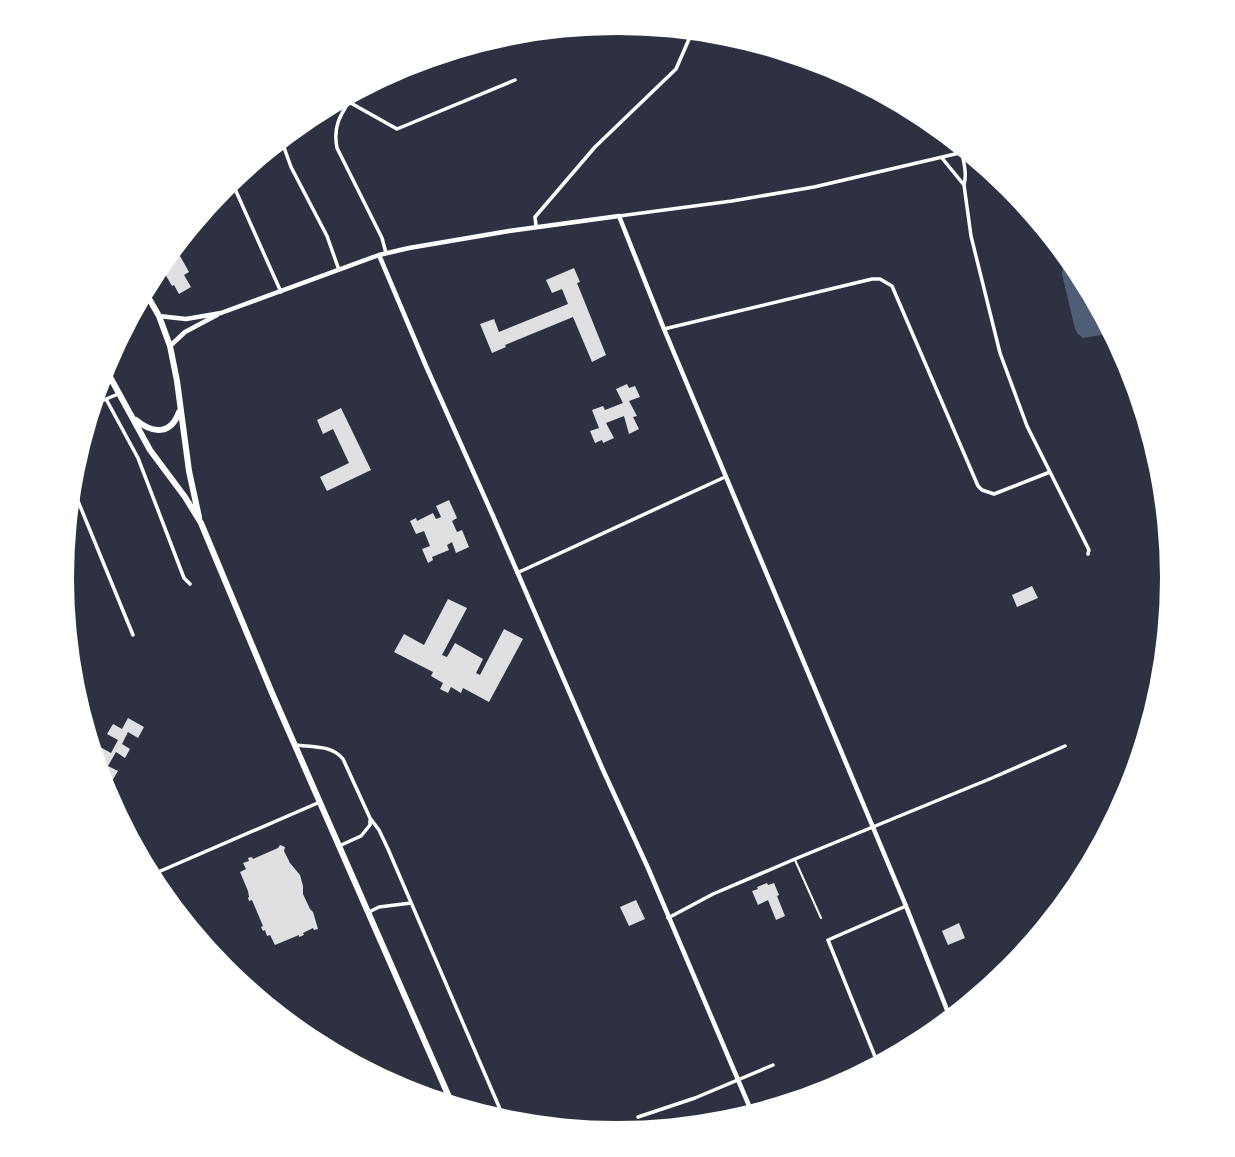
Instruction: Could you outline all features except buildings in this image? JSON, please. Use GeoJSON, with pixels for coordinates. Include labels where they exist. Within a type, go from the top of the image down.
{"type":"FeatureCollection","features":[{"type":"Feature","properties":{"kind":"highway"},"geometry":{"type":"LineString","coordinates":[[151,301],[170,346],[189,471],[201,523]]}},
{"type":"Feature","properties":{"kind":"highway"},"geometry":{"type":"LineString","coordinates":[[111,381],[150,450],[201,523],[447,1094]]}},
{"type":"Feature","properties":{"kind":"highway"},"geometry":{"type":"LineString","coordinates":[[132,416],[151,430],[160,430],[177,418],[180,410]]}},
{"type":"Feature","properties":{"kind":"street"},"geometry":{"type":"LineString","coordinates":[[536,226],[534,217],[595,147],[676,69],[689,40]]}},
{"type":"Feature","properties":{"kind":"street"},"geometry":{"type":"LineString","coordinates":[[353,104],[397,129],[514,80]]}},
{"type":"Feature","properties":{"kind":"street"},"geometry":{"type":"LineString","coordinates":[[345,109],[335,128],[337,148],[382,238],[386,253]]}},
{"type":"Feature","properties":{"kind":"street"},"geometry":{"type":"LineString","coordinates":[[285,149],[291,167],[327,236],[339,271]]}},
{"type":"Feature","properties":{"kind":"street"},"geometry":{"type":"LineString","coordinates":[[170,346],[185,331],[221,313],[386,253],[536,226],[732,201],[814,187],[957,154]]}},
{"type":"Feature","properties":{"kind":"street"},"geometry":{"type":"LineString","coordinates":[[942,158],[964,185]]}},
{"type":"Feature","properties":{"kind":"street"},"geometry":{"type":"LineString","coordinates":[[963,159],[971,236],[1000,353],[1027,426],[1089,550],[1088,554]]}},
{"type":"Feature","properties":{"kind":"street"},"geometry":{"type":"LineString","coordinates":[[236,191],[281,292]]}},
{"type":"Feature","properties":{"kind":"street"},"geometry":{"type":"LineString","coordinates":[[619,216],[947,1011]]}},
{"type":"Feature","properties":{"kind":"street"},"geometry":{"type":"LineString","coordinates":[[379,255],[749,1105]]}},
{"type":"Feature","properties":{"kind":"street"},"geometry":{"type":"LineString","coordinates":[[664,329],[880,279],[892,286],[978,486],[994,494],[1050,472]]}},
{"type":"Feature","properties":{"kind":"street"},"geometry":{"type":"LineString","coordinates":[[159,316],[186,318],[221,313]]}},
{"type":"Feature","properties":{"kind":"street"},"geometry":{"type":"LineString","coordinates":[[118,394],[107,399],[138,458],[184,578],[190,584]]}},
{"type":"Feature","properties":{"kind":"street"},"geometry":{"type":"LineString","coordinates":[[517,573],[727,476]]}},
{"type":"Feature","properties":{"kind":"street"},"geometry":{"type":"LineString","coordinates":[[79,505],[133,635]]}},
{"type":"Feature","properties":{"kind":"street"},"geometry":{"type":"LineString","coordinates":[[295,745],[331,750],[342,759],[388,849],[500,1109]]}},
{"type":"Feature","properties":{"kind":"street"},"geometry":{"type":"LineString","coordinates":[[668,918],[713,894],[1065,746]]}},
{"type":"Feature","properties":{"kind":"street"},"geometry":{"type":"LineString","coordinates":[[160,871],[320,803]]}},
{"type":"Feature","properties":{"kind":"street"},"geometry":{"type":"LineString","coordinates":[[339,846],[367,831],[370,818]]}},
{"type":"Feature","properties":{"kind":"street"},"geometry":{"type":"LineString","coordinates":[[369,912],[379,907],[411,903]]}},
{"type":"Feature","properties":{"kind":"street"},"geometry":{"type":"LineString","coordinates":[[875,1057],[828,940],[906,906]]}},
{"type":"Feature","properties":{"kind":"street"},"geometry":{"type":"LineString","coordinates":[[638,1117],[695,1098],[773,1065]]}},
{"type":"Feature","properties":{"kind":"lane"},"geometry":{"type":"LineString","coordinates":[[795,859],[821,918]]}},
{"type":"Feature","properties":{"kind":"water"},"geometry":{"type":"Polygon","coordinates":[[[1063,268],[1103,335],[1083,338],[1078,334],[1062,274],[1063,268]]]}}]}
